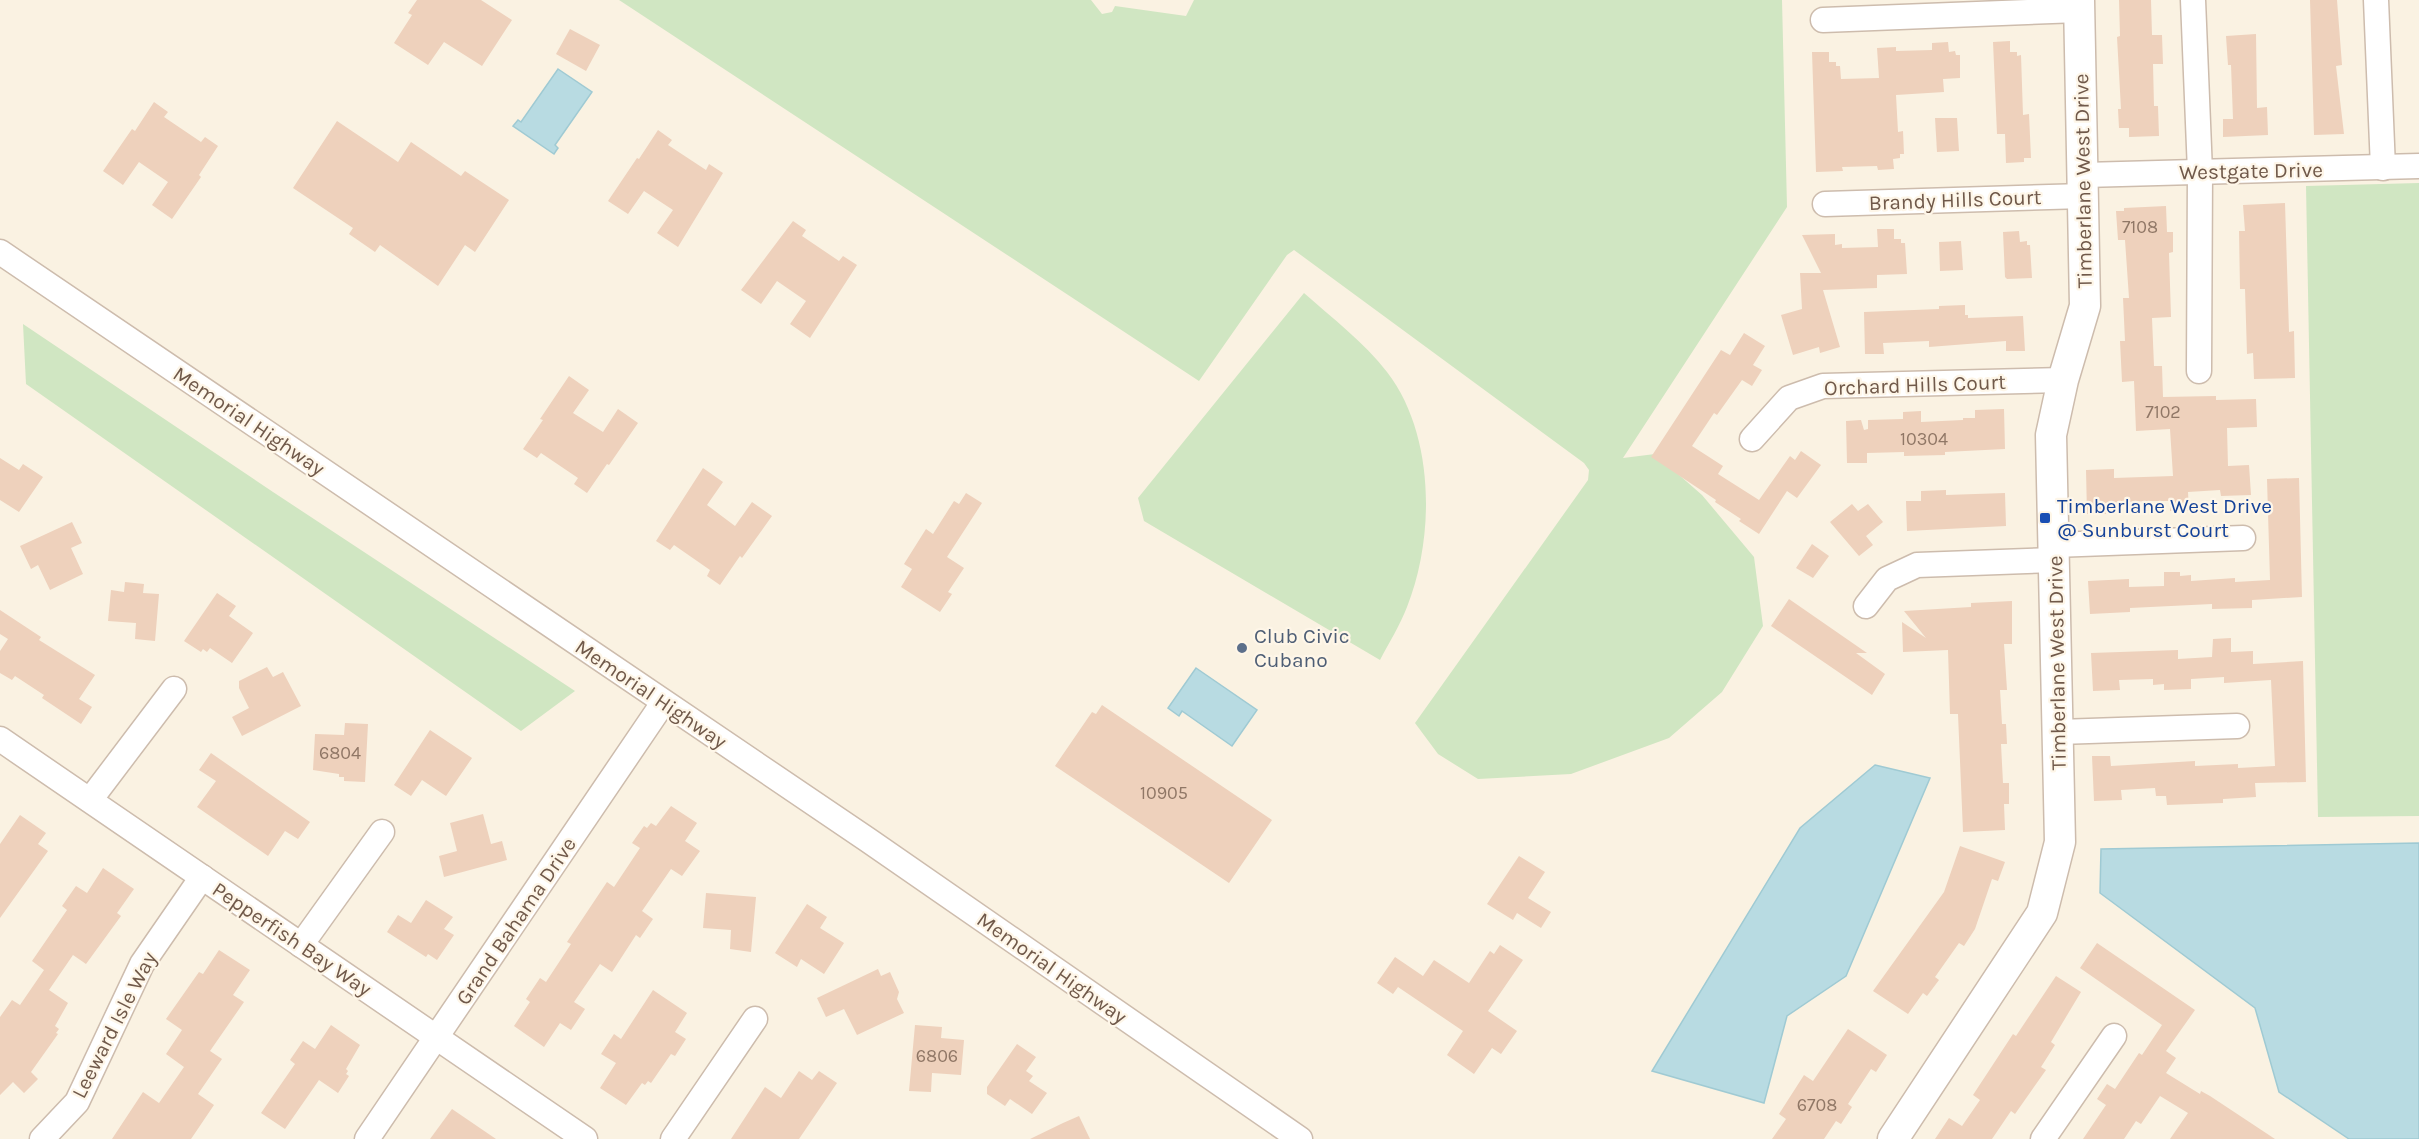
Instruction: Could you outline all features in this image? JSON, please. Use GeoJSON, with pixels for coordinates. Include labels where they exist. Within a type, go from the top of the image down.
{"type":"FeatureCollection","features":[{"type":"Feature","properties":{"kind":"street"},"geometry":{"type":"LineString","coordinates":[[2193,0],[2200,172],[2199,371]]}},
{"type":"Feature","properties":{"kind":"street"},"geometry":{"type":"LineString","coordinates":[[2376,0],[2383,168]]}},
{"type":"Feature","properties":{"kind":"street"},"geometry":{"type":"LineString","coordinates":[[1823,20],[2079,5]]}},
{"type":"Feature","properties":{"kind":"street","name":"Timberlane West Drive"},"geometry":{"type":"LineString","coordinates":[[1893,1139],[2042,913],[2060,842],[2051,435],[2063,380],[2085,306],[2079,5]]}},
{"type":"Feature","properties":{"kind":"street","name":"Westgate Drive"},"geometry":{"type":"LineString","coordinates":[[2084,185],[2200,172],[2419,166]]}},
{"type":"Feature","properties":{"kind":"street","name":"Brandy Hills Court"},"geometry":{"type":"LineString","coordinates":[[1825,204],[2084,185]]}},
{"type":"Feature","properties":{"kind":"street","name":"Memorial Highway"},"geometry":{"type":"LineString","coordinates":[[0,252],[868,840],[1300,1139]]}},
{"type":"Feature","properties":{"kind":"street","name":"Orchard Hills Court"},"geometry":{"type":"LineString","coordinates":[[1752,439],[1790,398],[1823,386],[2063,380]]}},
{"type":"Feature","properties":{"kind":"street"},"geometry":{"type":"LineString","coordinates":[[1866,606],[1887,579],[1917,565],[2243,538]]}},
{"type":"Feature","properties":{"kind":"street"},"geometry":{"type":"LineString","coordinates":[[90,800],[174,689]]}},
{"type":"Feature","properties":{"kind":"street","name":"Grand Bahama Drive"},"geometry":{"type":"LineString","coordinates":[[367,1139],[663,703]]}},
{"type":"Feature","properties":{"kind":"street"},"geometry":{"type":"LineString","coordinates":[[2059,732],[2237,726]]}},
{"type":"Feature","properties":{"kind":"street","name":"Pepperfish Bay Way"},"geometry":{"type":"LineString","coordinates":[[0,739],[585,1139]]}},
{"type":"Feature","properties":{"kind":"street"},"geometry":{"type":"LineString","coordinates":[[301,945],[382,832]]}},
{"type":"Feature","properties":{"kind":"street","name":"Leeward Isle Way"},"geometry":{"type":"LineString","coordinates":[[42,1139],[77,1102],[142,964],[202,877]]}},
{"type":"Feature","properties":{"kind":"street"},"geometry":{"type":"LineString","coordinates":[[673,1139],[755,1019]]}},
{"type":"Feature","properties":{"kind":"street"},"geometry":{"type":"LineString","coordinates":[[2043,1139],[2114,1036]]}},
{"type":"Feature","properties":{"kind":"green space"},"geometry":{"type":"Polygon","coordinates":[[[619,0],[1091,0],[1102,14],[1112,12],[1115,6],[1186,16],[1194,0],[1782,0],[1787,207],[1623,458],[1655,454],[1702,495],[1754,557],[1763,626],[1722,692],[1669,738],[1571,774],[1478,779],[1438,754],[1415,723],[1588,480],[1589,470],[1584,463],[1294,250],[1287,255],[1199,381],[619,0]]]}},
{"type":"Feature","properties":{"kind":"green space"},"geometry":{"type":"Polygon","coordinates":[[[2419,183],[2419,816],[2318,817],[2306,186],[2419,183]]]}},
{"type":"Feature","properties":{"kind":"green space"},"geometry":{"type":"Polygon","coordinates":[[[1304,293],[1358,340],[1387,372],[1403,397],[1422,455],[1426,486],[1426,518],[1416,579],[1407,607],[1380,660],[1144,521],[1138,498],[1304,293]]]}},
{"type":"Feature","properties":{"kind":"green space"},"geometry":{"type":"Polygon","coordinates":[[[23,324],[575,691],[521,731],[26,384],[23,324]]]}},
{"type":"Feature","properties":{"kind":"water"},"geometry":{"type":"Polygon","coordinates":[[[558,69],[592,92],[555,145],[558,148],[554,154],[513,126],[518,120],[521,122],[558,69]]]}},
{"type":"Feature","properties":{"kind":"water"},"geometry":{"type":"Polygon","coordinates":[[[1196,668],[1257,710],[1232,746],[1182,711],[1179,716],[1168,708],[1196,668]]]}},
{"type":"Feature","properties":{"kind":"water"},"geometry":{"type":"Polygon","coordinates":[[[1875,765],[1930,778],[1846,976],[1787,1016],[1764,1103],[1652,1071],[1800,828],[1875,765]]]}},
{"type":"Feature","properties":{"kind":"water"},"geometry":{"type":"Polygon","coordinates":[[[2419,843],[2419,1139],[2349,1139],[2279,1092],[2255,1008],[2100,893],[2101,849],[2419,843]]]}},
{"type":"Feature","properties":{"kind":"building"},"geometry":{"type":"Polygon","coordinates":[[[417,0],[481,0],[512,20],[482,66],[444,42],[428,65],[394,43],[412,15],[408,13],[417,0]]]}},
{"type":"Feature","properties":{"kind":"building"},"geometry":{"type":"Polygon","coordinates":[[[2119,0],[2151,0],[2152,35],[2162,35],[2163,64],[2153,64],[2154,106],[2158,106],[2159,136],[2129,137],[2129,128],[2119,128],[2118,109],[2121,109],[2117,37],[2120,36],[2119,0]]]}},
{"type":"Feature","properties":{"kind":"building"},"geometry":{"type":"Polygon","coordinates":[[[2310,0],[2337,0],[2342,65],[2336,66],[2344,134],[2314,135],[2310,0]]]}},
{"type":"Feature","properties":{"kind":"building"},"geometry":{"type":"Polygon","coordinates":[[[570,29],[600,45],[586,71],[556,54],[570,29]]]}},
{"type":"Feature","properties":{"kind":"building"},"geometry":{"type":"Polygon","coordinates":[[[2256,34],[2257,108],[2267,107],[2268,135],[2223,137],[2223,119],[2233,119],[2231,65],[2228,65],[2226,36],[2256,34]]]}},
{"type":"Feature","properties":{"kind":"building"},"geometry":{"type":"Polygon","coordinates":[[[2010,41],[2010,52],[2017,52],[2017,56],[2021,55],[2023,115],[2029,114],[2031,158],[2024,158],[2024,162],[2006,163],[2005,134],[1997,134],[1993,42],[2010,41]]]}},
{"type":"Feature","properties":{"kind":"building"},"geometry":{"type":"Polygon","coordinates":[[[1948,42],[1949,52],[1955,51],[1956,55],[1960,55],[1960,78],[1943,79],[1944,92],[1896,95],[1898,132],[1903,131],[1904,154],[1900,154],[1900,158],[1893,159],[1894,169],[1878,170],[1877,166],[1842,167],[1843,171],[1816,172],[1812,52],[1829,52],[1829,62],[1836,62],[1836,66],[1840,66],[1841,79],[1879,78],[1877,48],[1896,47],[1896,51],[1932,50],[1932,43],[1948,42]]]}},
{"type":"Feature","properties":{"kind":"building"},"geometry":{"type":"Polygon","coordinates":[[[154,102],[168,112],[164,117],[201,142],[205,137],[218,146],[199,175],[201,177],[172,219],[152,205],[168,182],[139,162],[123,185],[103,171],[132,129],[135,131],[154,102]]]}},
{"type":"Feature","properties":{"kind":"building"},"geometry":{"type":"Polygon","coordinates":[[[1935,118],[1957,118],[1959,151],[1937,152],[1935,118]]]}},
{"type":"Feature","properties":{"kind":"building"},"geometry":{"type":"Polygon","coordinates":[[[337,121],[398,162],[411,142],[461,176],[465,171],[509,200],[475,252],[465,245],[438,286],[380,245],[375,252],[349,234],[353,228],[293,188],[337,121]]]}},
{"type":"Feature","properties":{"kind":"building"},"geometry":{"type":"Polygon","coordinates":[[[658,130],[672,140],[668,145],[706,170],[709,164],[723,173],[678,247],[657,233],[673,210],[644,191],[628,214],[608,201],[658,130]]]}},
{"type":"Feature","properties":{"kind":"building"},"geometry":{"type":"Polygon","coordinates":[[[2285,203],[2289,332],[2294,331],[2295,378],[2254,379],[2253,353],[2247,354],[2245,289],[2240,289],[2239,231],[2245,231],[2243,205],[2285,203]]]}},
{"type":"Feature","properties":{"kind":"building"},"geometry":{"type":"Polygon","coordinates":[[[2166,206],[2167,232],[2173,232],[2173,252],[2169,253],[2171,317],[2152,318],[2154,366],[2162,366],[2163,397],[2216,396],[2216,400],[2256,399],[2257,427],[2227,428],[2228,466],[2249,465],[2251,495],[2221,496],[2220,490],[2188,492],[2189,511],[2170,511],[2170,501],[2148,501],[2105,503],[2106,514],[2087,514],[2086,470],[2114,469],[2114,478],[2173,476],[2170,429],[2136,431],[2134,381],[2122,382],[2120,341],[2125,341],[2123,298],[2129,298],[2125,240],[2118,240],[2116,211],[2124,211],[2124,208],[2166,206]]]}},
{"type":"Feature","properties":{"kind":"building"},"geometry":{"type":"Polygon","coordinates":[[[793,221],[806,230],[802,236],[839,261],[843,256],[857,265],[810,338],[790,324],[806,301],[777,281],[761,304],[741,290],[793,221]]]}},
{"type":"Feature","properties":{"kind":"building"},"geometry":{"type":"Polygon","coordinates":[[[1877,229],[1894,229],[1894,239],[1901,239],[1901,243],[1905,243],[1907,274],[1877,275],[1877,288],[1823,290],[1840,347],[1820,353],[1819,347],[1793,355],[1781,315],[1802,309],[1800,273],[1821,273],[1802,235],[1835,234],[1835,245],[1842,244],[1842,248],[1878,247],[1877,229]]]}},
{"type":"Feature","properties":{"kind":"building"},"geometry":{"type":"Polygon","coordinates":[[[2019,231],[2020,242],[2027,241],[2027,245],[2030,245],[2032,278],[2007,279],[2005,277],[2003,232],[2019,231]]]}},
{"type":"Feature","properties":{"kind":"building"},"geometry":{"type":"Polygon","coordinates":[[[1961,241],[1963,270],[1940,271],[1939,242],[1961,241]]]}},
{"type":"Feature","properties":{"kind":"building"},"geometry":{"type":"Polygon","coordinates":[[[1965,305],[1965,315],[1968,315],[1968,318],[2023,316],[2025,351],[2006,351],[2006,341],[1929,347],[1929,341],[1883,343],[1884,354],[1865,354],[1864,312],[1939,309],[1939,306],[1965,305]]]}},
{"type":"Feature","properties":{"kind":"building"},"geometry":{"type":"Polygon","coordinates":[[[1744,333],[1765,346],[1753,365],[1762,370],[1752,386],[1742,380],[1717,415],[1714,413],[1692,446],[1723,466],[1718,474],[1759,500],[1790,456],[1795,460],[1801,451],[1821,465],[1797,498],[1787,491],[1759,534],[1739,521],[1741,519],[1715,502],[1716,500],[1651,457],[1721,350],[1730,355],[1744,333]]]}},
{"type":"Feature","properties":{"kind":"building"},"geometry":{"type":"Polygon","coordinates":[[[569,376],[589,390],[573,413],[603,432],[618,409],[638,423],[587,493],[574,484],[578,478],[541,453],[537,458],[523,449],[569,376]]]}},
{"type":"Feature","properties":{"kind":"building"},"geometry":{"type":"Polygon","coordinates":[[[2004,409],[2005,449],[1945,452],[1945,455],[1904,456],[1904,452],[1867,453],[1867,463],[1847,463],[1846,421],[1861,420],[1864,430],[1868,429],[1868,420],[1903,419],[1903,412],[1921,411],[1921,422],[1963,420],[1963,418],[1975,418],[1975,410],[2004,409]]]}},
{"type":"Feature","properties":{"kind":"building"},"geometry":{"type":"Polygon","coordinates":[[[0,458],[19,470],[23,464],[43,477],[19,512],[0,500],[0,458]]]}},
{"type":"Feature","properties":{"kind":"building"},"geometry":{"type":"Polygon","coordinates":[[[703,468],[723,482],[707,505],[735,526],[752,502],[772,516],[720,585],[707,576],[710,570],[674,545],[670,550],[656,541],[703,468]]]}},
{"type":"Feature","properties":{"kind":"building"},"geometry":{"type":"Polygon","coordinates":[[[2299,478],[2302,597],[2252,600],[2252,608],[2212,609],[2212,604],[2130,608],[2130,612],[2090,614],[2088,581],[2129,579],[2129,587],[2164,586],[2164,572],[2180,572],[2180,576],[2191,575],[2191,581],[2235,578],[2235,582],[2270,580],[2267,479],[2299,478]]]}},
{"type":"Feature","properties":{"kind":"building"},"geometry":{"type":"Polygon","coordinates":[[[1946,490],[1946,495],[2005,493],[2006,526],[1907,531],[1906,501],[1921,501],[1921,491],[1946,490]]]}},
{"type":"Feature","properties":{"kind":"building"},"geometry":{"type":"Polygon","coordinates":[[[966,493],[982,503],[947,557],[964,568],[948,592],[952,594],[940,612],[901,587],[912,569],[904,564],[926,529],[933,534],[954,501],[959,504],[966,493]]]}},
{"type":"Feature","properties":{"kind":"building"},"geometry":{"type":"Polygon","coordinates":[[[1852,504],[1858,511],[1868,504],[1883,522],[1866,536],[1873,545],[1859,556],[1830,522],[1852,504]]]}},
{"type":"Feature","properties":{"kind":"building"},"geometry":{"type":"Polygon","coordinates":[[[72,522],[82,543],[71,548],[83,574],[50,590],[38,565],[31,569],[20,546],[72,522]]]}},
{"type":"Feature","properties":{"kind":"building"},"geometry":{"type":"Polygon","coordinates":[[[1812,544],[1829,556],[1813,578],[1796,568],[1812,544]]]}},
{"type":"Feature","properties":{"kind":"building"},"geometry":{"type":"Polygon","coordinates":[[[125,582],[144,584],[143,593],[159,594],[155,641],[135,639],[136,623],[108,621],[111,590],[124,592],[125,582]]]}},
{"type":"Feature","properties":{"kind":"building"},"geometry":{"type":"Polygon","coordinates":[[[217,593],[236,606],[229,616],[253,633],[232,663],[210,648],[207,652],[203,649],[201,652],[184,641],[217,593]]]}},
{"type":"Feature","properties":{"kind":"building"},"geometry":{"type":"Polygon","coordinates":[[[1789,599],[1867,653],[1856,653],[1885,674],[1872,695],[1771,626],[1789,599]]]}},
{"type":"Feature","properties":{"kind":"building"},"geometry":{"type":"Polygon","coordinates":[[[2012,601],[2012,644],[2004,644],[2007,690],[2000,690],[2002,724],[2006,724],[2007,744],[2001,744],[2003,783],[2009,783],[2009,804],[2004,804],[2005,830],[1963,832],[1958,714],[1950,714],[1948,650],[1903,652],[1902,622],[1926,638],[1904,611],[1971,607],[1971,603],[2012,601]]]}},
{"type":"Feature","properties":{"kind":"building"},"geometry":{"type":"Polygon","coordinates":[[[0,610],[41,637],[39,640],[95,675],[79,699],[92,707],[81,724],[42,698],[44,695],[15,676],[12,680],[0,673],[0,651],[8,639],[0,634],[0,610]]]}},
{"type":"Feature","properties":{"kind":"building"},"geometry":{"type":"Polygon","coordinates":[[[2231,638],[2231,652],[2253,651],[2253,664],[2303,661],[2306,782],[2255,783],[2256,797],[2223,799],[2223,803],[2167,805],[2166,796],[2156,796],[2155,788],[2121,790],[2122,800],[2094,801],[2092,756],[2110,756],[2111,766],[2195,761],[2195,766],[2238,764],[2238,768],[2275,766],[2271,680],[2224,683],[2224,677],[2191,679],[2191,689],[2164,690],[2164,684],[2153,685],[2153,679],[2119,680],[2120,690],[2093,691],[2091,653],[2178,650],[2178,659],[2212,657],[2213,639],[2231,638]]]}},
{"type":"Feature","properties":{"kind":"building"},"geometry":{"type":"Polygon","coordinates":[[[267,667],[273,677],[283,672],[301,706],[242,736],[232,717],[249,708],[239,688],[239,681],[267,667]]]}},
{"type":"Feature","properties":{"kind":"building"},"geometry":{"type":"Polygon","coordinates":[[[1102,705],[1272,820],[1229,883],[1055,766],[1092,712],[1096,714],[1102,705]]]}},
{"type":"Feature","properties":{"kind":"building"},"geometry":{"type":"Polygon","coordinates":[[[345,723],[368,724],[365,782],[344,781],[344,777],[339,777],[339,774],[313,770],[315,734],[344,735],[345,723]]]}},
{"type":"Feature","properties":{"kind":"building"},"geometry":{"type":"Polygon","coordinates":[[[430,730],[472,758],[446,796],[422,780],[411,796],[394,785],[430,730]]]}},
{"type":"Feature","properties":{"kind":"building"},"geometry":{"type":"Polygon","coordinates":[[[211,753],[310,822],[298,839],[285,831],[268,856],[197,807],[216,781],[199,770],[211,753]]]}},
{"type":"Feature","properties":{"kind":"building"},"geometry":{"type":"Polygon","coordinates":[[[671,806],[697,823],[685,841],[700,851],[682,876],[671,869],[642,911],[653,919],[640,938],[636,935],[612,972],[600,964],[574,1002],[585,1009],[571,1030],[560,1023],[544,1047],[514,1026],[530,1002],[526,999],[540,978],[546,982],[571,944],[567,942],[607,882],[614,887],[640,848],[632,843],[644,826],[647,828],[651,823],[656,826],[671,806]]]}},
{"type":"Feature","properties":{"kind":"building"},"geometry":{"type":"Polygon","coordinates":[[[483,814],[491,844],[502,841],[507,860],[444,877],[439,856],[457,851],[450,823],[483,814]]]}},
{"type":"Feature","properties":{"kind":"building"},"geometry":{"type":"Polygon","coordinates":[[[20,815],[46,833],[38,844],[48,851],[0,918],[0,844],[20,815]]]}},
{"type":"Feature","properties":{"kind":"building"},"geometry":{"type":"Polygon","coordinates":[[[1960,846],[2005,862],[1998,881],[1992,879],[1975,929],[1964,946],[1959,943],[1935,977],[1939,980],[1927,996],[1923,993],[1908,1014],[1873,991],[1944,892],[1960,846]]]}},
{"type":"Feature","properties":{"kind":"building"},"geometry":{"type":"Polygon","coordinates":[[[1519,856],[1545,872],[1528,898],[1551,912],[1541,928],[1517,913],[1513,920],[1487,904],[1519,856]]]}},
{"type":"Feature","properties":{"kind":"building"},"geometry":{"type":"Polygon","coordinates":[[[103,868],[134,889],[117,913],[121,916],[86,964],[73,955],[49,990],[68,1003],[55,1026],[59,1029],[56,1033],[58,1034],[31,1072],[38,1079],[24,1093],[13,1082],[0,1095],[0,1017],[12,1000],[20,1005],[44,970],[32,961],[67,910],[62,906],[76,886],[87,893],[103,868]]]}},
{"type":"Feature","properties":{"kind":"building"},"geometry":{"type":"Polygon","coordinates":[[[706,893],[756,897],[751,952],[730,949],[731,930],[703,928],[706,893]]]}},
{"type":"Feature","properties":{"kind":"building"},"geometry":{"type":"Polygon","coordinates":[[[426,900],[453,917],[444,929],[454,935],[437,960],[428,954],[426,957],[387,932],[398,915],[411,923],[426,900]]]}},
{"type":"Feature","properties":{"kind":"building"},"geometry":{"type":"Polygon","coordinates":[[[807,904],[827,917],[820,928],[844,943],[824,974],[801,959],[797,967],[775,953],[807,904]]]}},
{"type":"Feature","properties":{"kind":"building"},"geometry":{"type":"Polygon","coordinates":[[[2097,943],[2195,1010],[2166,1051],[2176,1058],[2166,1073],[2200,1094],[2201,1091],[2210,1096],[2275,1139],[2170,1139],[2188,1113],[2160,1096],[2141,1124],[2136,1121],[2124,1139],[2083,1139],[2106,1105],[2097,1099],[2107,1084],[2115,1089],[2139,1053],[2142,1055],[2162,1025],[2080,968],[2097,943]]]}},
{"type":"Feature","properties":{"kind":"building"},"geometry":{"type":"Polygon","coordinates":[[[1500,945],[1523,960],[1488,1011],[1517,1031],[1501,1054],[1492,1048],[1474,1074],[1447,1055],[1463,1031],[1398,987],[1393,994],[1377,983],[1395,957],[1423,976],[1434,960],[1469,983],[1490,951],[1494,954],[1500,945]]]}},
{"type":"Feature","properties":{"kind":"building"},"geometry":{"type":"Polygon","coordinates":[[[219,950],[250,970],[233,995],[244,1002],[210,1051],[222,1059],[198,1094],[214,1105],[191,1139],[112,1139],[143,1092],[159,1103],[184,1067],[166,1054],[182,1030],[166,1019],[199,972],[203,974],[219,950]]]}},
{"type":"Feature","properties":{"kind":"building"},"geometry":{"type":"Polygon","coordinates":[[[878,969],[881,976],[890,972],[899,992],[897,999],[904,1013],[857,1035],[844,1009],[826,1017],[817,998],[878,969]]]}},
{"type":"Feature","properties":{"kind":"building"},"geometry":{"type":"Polygon","coordinates":[[[2056,976],[2081,992],[2051,1042],[2055,1045],[2041,1067],[2046,1070],[2015,1114],[2011,1111],[1992,1139],[1935,1139],[1949,1118],[1962,1126],[1980,1100],[1973,1095],[2013,1034],[2016,1036],[2056,976]]]}},
{"type":"Feature","properties":{"kind":"building"},"geometry":{"type":"Polygon","coordinates":[[[653,990],[687,1013],[675,1032],[686,1039],[675,1056],[671,1054],[651,1083],[648,1081],[645,1085],[642,1083],[626,1105],[600,1088],[616,1063],[601,1054],[614,1034],[621,1039],[653,990]]]}},
{"type":"Feature","properties":{"kind":"building"},"geometry":{"type":"Polygon","coordinates":[[[331,1025],[360,1045],[346,1069],[348,1071],[346,1074],[349,1076],[338,1093],[319,1080],[285,1129],[261,1113],[295,1064],[290,1060],[303,1041],[315,1049],[331,1025]]]}},
{"type":"Feature","properties":{"kind":"building"},"geometry":{"type":"Polygon","coordinates":[[[915,1025],[942,1027],[941,1038],[964,1040],[961,1075],[932,1073],[931,1092],[909,1091],[915,1025]]]}},
{"type":"Feature","properties":{"kind":"building"},"geometry":{"type":"Polygon","coordinates":[[[1848,1029],[1887,1055],[1876,1072],[1871,1069],[1848,1104],[1852,1107],[1841,1124],[1836,1121],[1824,1139],[1772,1139],[1786,1119],[1779,1114],[1804,1075],[1813,1081],[1848,1029]]]}},
{"type":"Feature","properties":{"kind":"building"},"geometry":{"type":"Polygon","coordinates":[[[1017,1044],[1036,1057],[1026,1071],[1033,1076],[1029,1081],[1047,1093],[1032,1114],[1010,1099],[1005,1106],[987,1094],[987,1087],[1017,1044]]]}},
{"type":"Feature","properties":{"kind":"building"},"geometry":{"type":"Polygon","coordinates":[[[799,1071],[812,1080],[819,1071],[837,1083],[799,1139],[731,1139],[765,1087],[781,1098],[799,1071]]]}},
{"type":"Feature","properties":{"kind":"building"},"geometry":{"type":"Polygon","coordinates":[[[452,1109],[496,1139],[430,1139],[452,1109]]]}},
{"type":"Feature","properties":{"kind":"building"},"geometry":{"type":"Polygon","coordinates":[[[1079,1116],[1090,1139],[1030,1139],[1063,1123],[1079,1116]]]}},
{"type":"Feature","properties":{"kind":"place","name":"Timberlane West Drive @ Sunburst Court"},"geometry":{"type":"Point","coordinates":[2045,518]}},
{"type":"Feature","properties":{"kind":"place","name":"Club Civic Cubano"},"geometry":{"type":"Point","coordinates":[1242,648]}}]}
